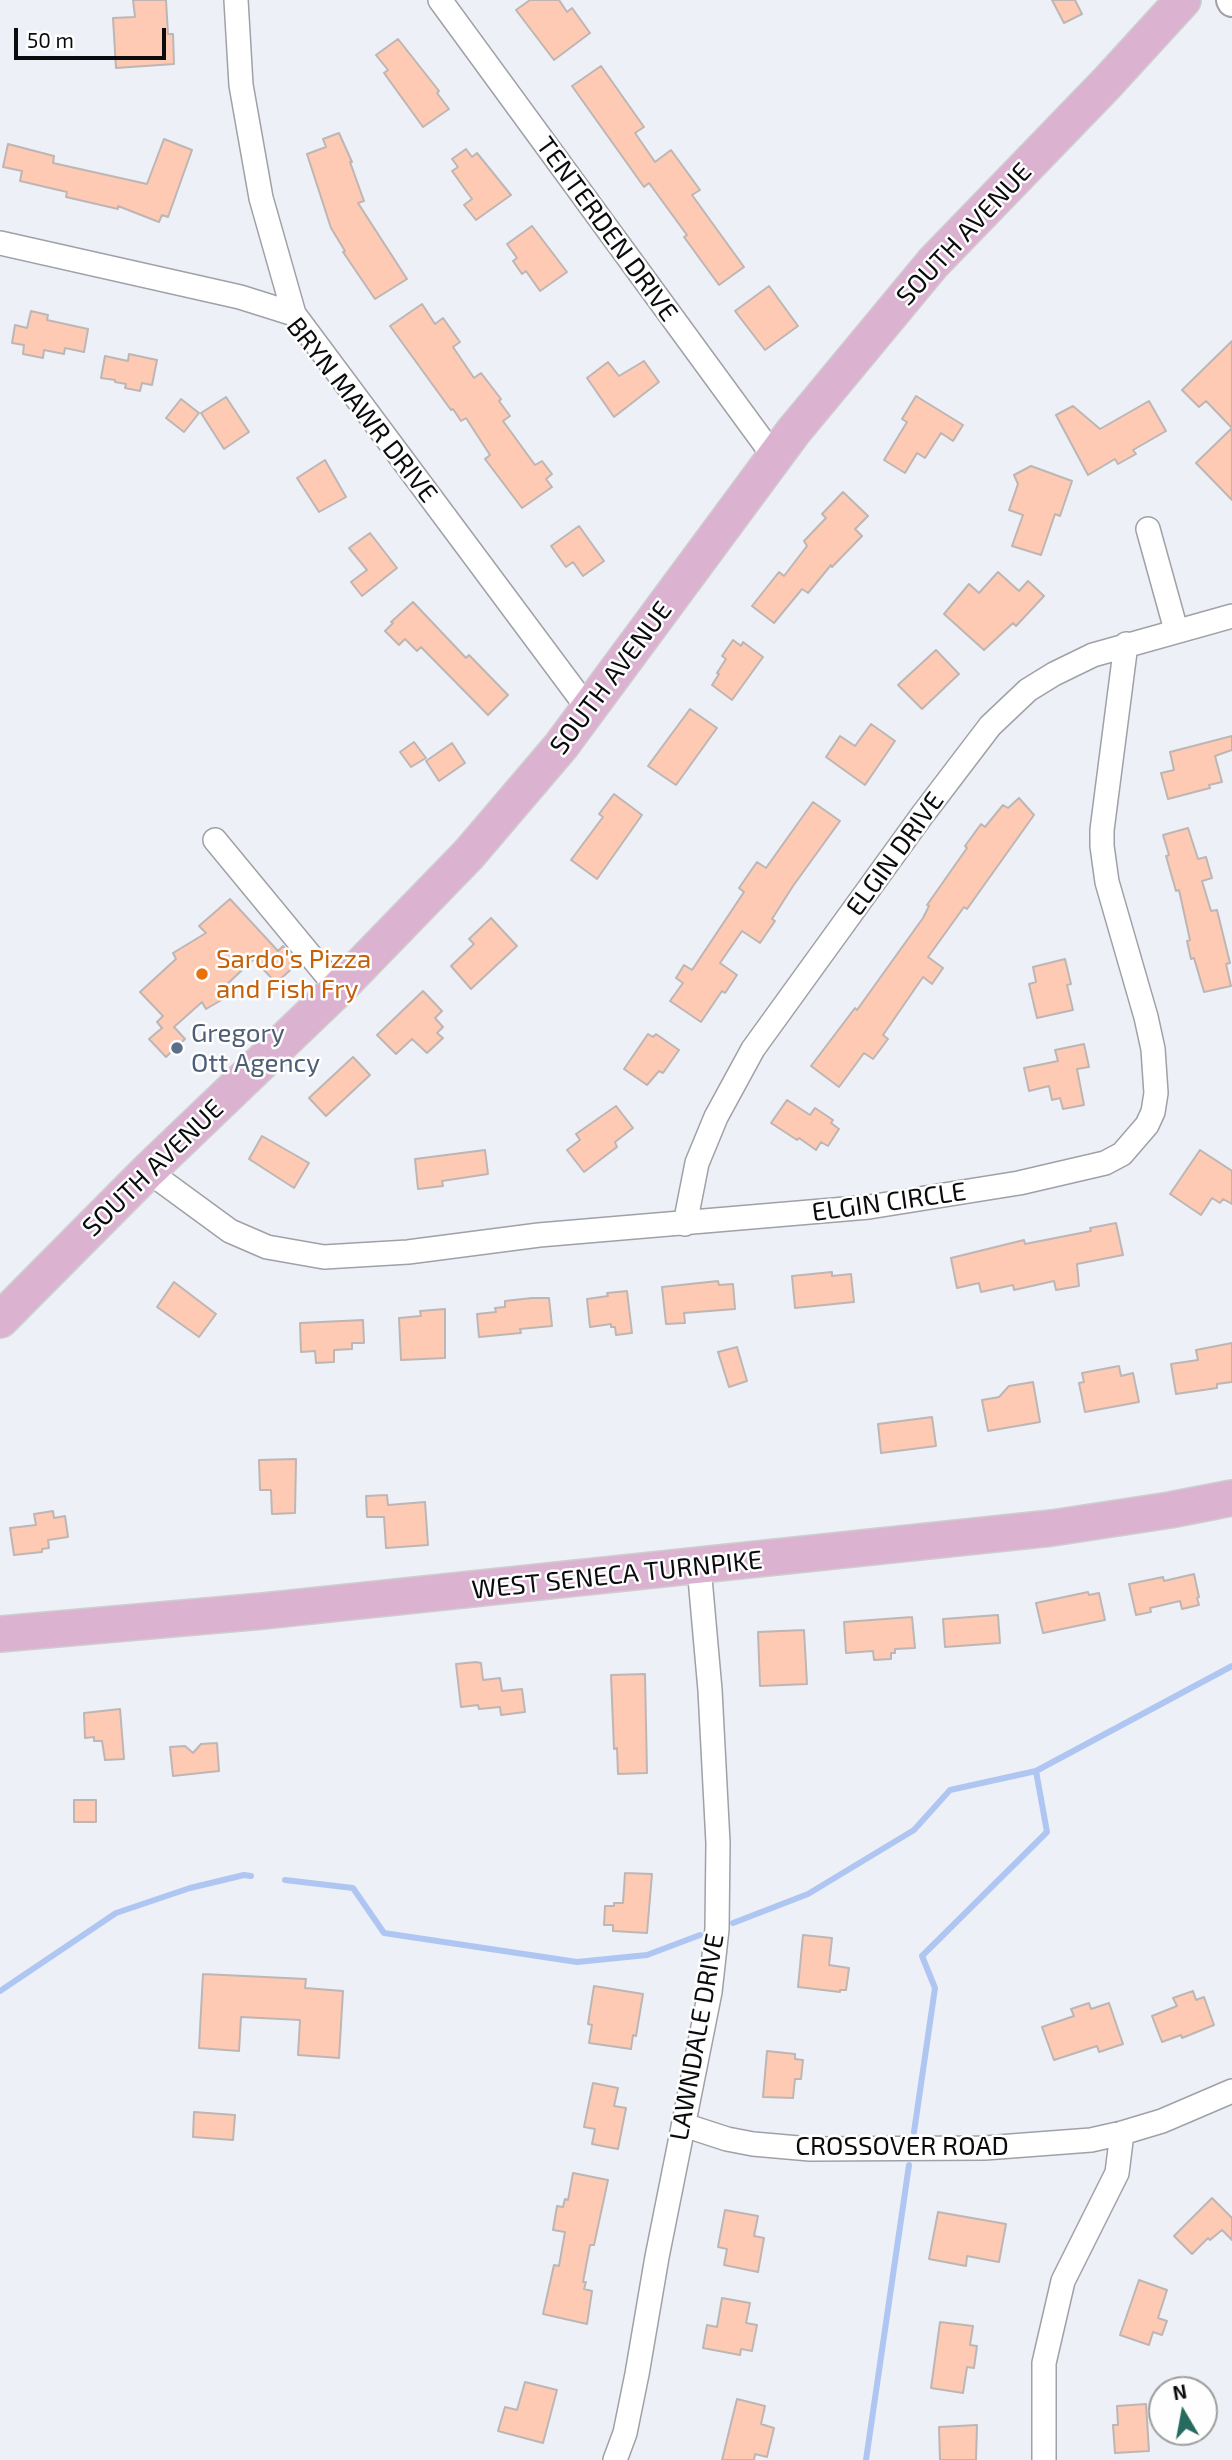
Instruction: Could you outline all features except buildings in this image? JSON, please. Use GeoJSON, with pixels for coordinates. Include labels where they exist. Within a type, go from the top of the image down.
{"type":"FeatureCollection","features":[{"type":"Feature","properties":{"kind":"main road","name":"SOUTH AVENUE"},"geometry":{"type":"LineString","coordinates":[[0,1320],[148,1171],[338,989],[469,854],[589,710],[793,432],[933,263],[1183,0]]}},
{"type":"Feature","properties":{"kind":"main road","name":"WEST SENECA TURNPIKE"},"geometry":{"type":"LineString","coordinates":[[0,1634],[263,1611],[699,1567],[1052,1528],[1232,1498]]}},
{"type":"Feature","properties":{"kind":"street"},"geometry":{"type":"LineString","coordinates":[[236,0],[241,85],[261,198],[294,314]]}},
{"type":"Feature","properties":{"kind":"street","name":"TENTERDEN DRIVE"},"geometry":{"type":"LineString","coordinates":[[440,0],[775,458]]}},
{"type":"Feature","properties":{"kind":"street","name":"BRYN MAWR DRIVE"},"geometry":{"type":"LineString","coordinates":[[0,243],[240,297],[294,314],[589,710]]}},
{"type":"Feature","properties":{"kind":"street"},"geometry":{"type":"LineString","coordinates":[[1148,529],[1176,630]]}},
{"type":"Feature","properties":{"kind":"street","name":"ELGIN DRIVE"},"geometry":{"type":"LineString","coordinates":[[685,1224],[697,1163],[716,1117],[753,1049],[990,726],[1028,690],[1093,655],[1232,616]]}},
{"type":"Feature","properties":{"kind":"street","name":"ELGIN CIRCLE"},"geometry":{"type":"LineString","coordinates":[[148,1171],[230,1231],[267,1247],[324,1257],[408,1252],[539,1235],[869,1207],[1019,1183],[1105,1163],[1122,1154],[1147,1125],[1156,1093],[1153,1049],[1107,882],[1102,846],[1101,830],[1126,645]]}},
{"type":"Feature","properties":{"kind":"street"},"geometry":{"type":"LineString","coordinates":[[215,841],[338,989]]}},
{"type":"Feature","properties":{"kind":"street","name":"LAWNDALE DRIVE"},"geometry":{"type":"LineString","coordinates":[[615,2460],[625,2433],[638,2374],[657,2257],[710,1992],[717,1917],[718,1829],[699,1567]]}},
{"type":"Feature","properties":{"kind":"street","name":"CROSSOVER ROAD"},"geometry":{"type":"LineString","coordinates":[[684,2125],[753,2144],[810,2149],[985,2148],[1091,2140],[1122,2133],[1162,2121],[1232,2091]]}},
{"type":"Feature","properties":{"kind":"street"},"geometry":{"type":"LineString","coordinates":[[1044,2460],[1044,2363],[1062,2281],[1117,2173],[1122,2133]]}},
{"type":"Feature","properties":{"kind":"waterway"},"geometry":{"type":"LineString","coordinates":[[733,1923],[808,1894],[914,1830],[950,1790],[1036,1771],[1232,1666]]}},
{"type":"Feature","properties":{"kind":"waterway"},"geometry":{"type":"LineString","coordinates":[[914,2132],[935,1988],[922,1956],[1047,1832],[1036,1771]]}},
{"type":"Feature","properties":{"kind":"waterway"},"geometry":{"type":"LineString","coordinates":[[0,1991],[116,1913],[190,1888],[244,1875],[251,1876]]}},
{"type":"Feature","properties":{"kind":"waterway"},"geometry":{"type":"LineString","coordinates":[[285,1880],[353,1888],[384,1933],[577,1962],[647,1955],[700,1935]]}},
{"type":"Feature","properties":{"kind":"waterway"},"geometry":{"type":"LineString","coordinates":[[866,2460],[909,2165]]}},
{"type":"Feature","properties":{"kind":"place","name":"Sardo's Pizza and Fish Fry"},"geometry":{"type":"Point","coordinates":[202,974]}},
{"type":"Feature","properties":{"kind":"place","name":"Gregory Ott Agency"},"geometry":{"type":"Point","coordinates":[177,1048]}}]}
